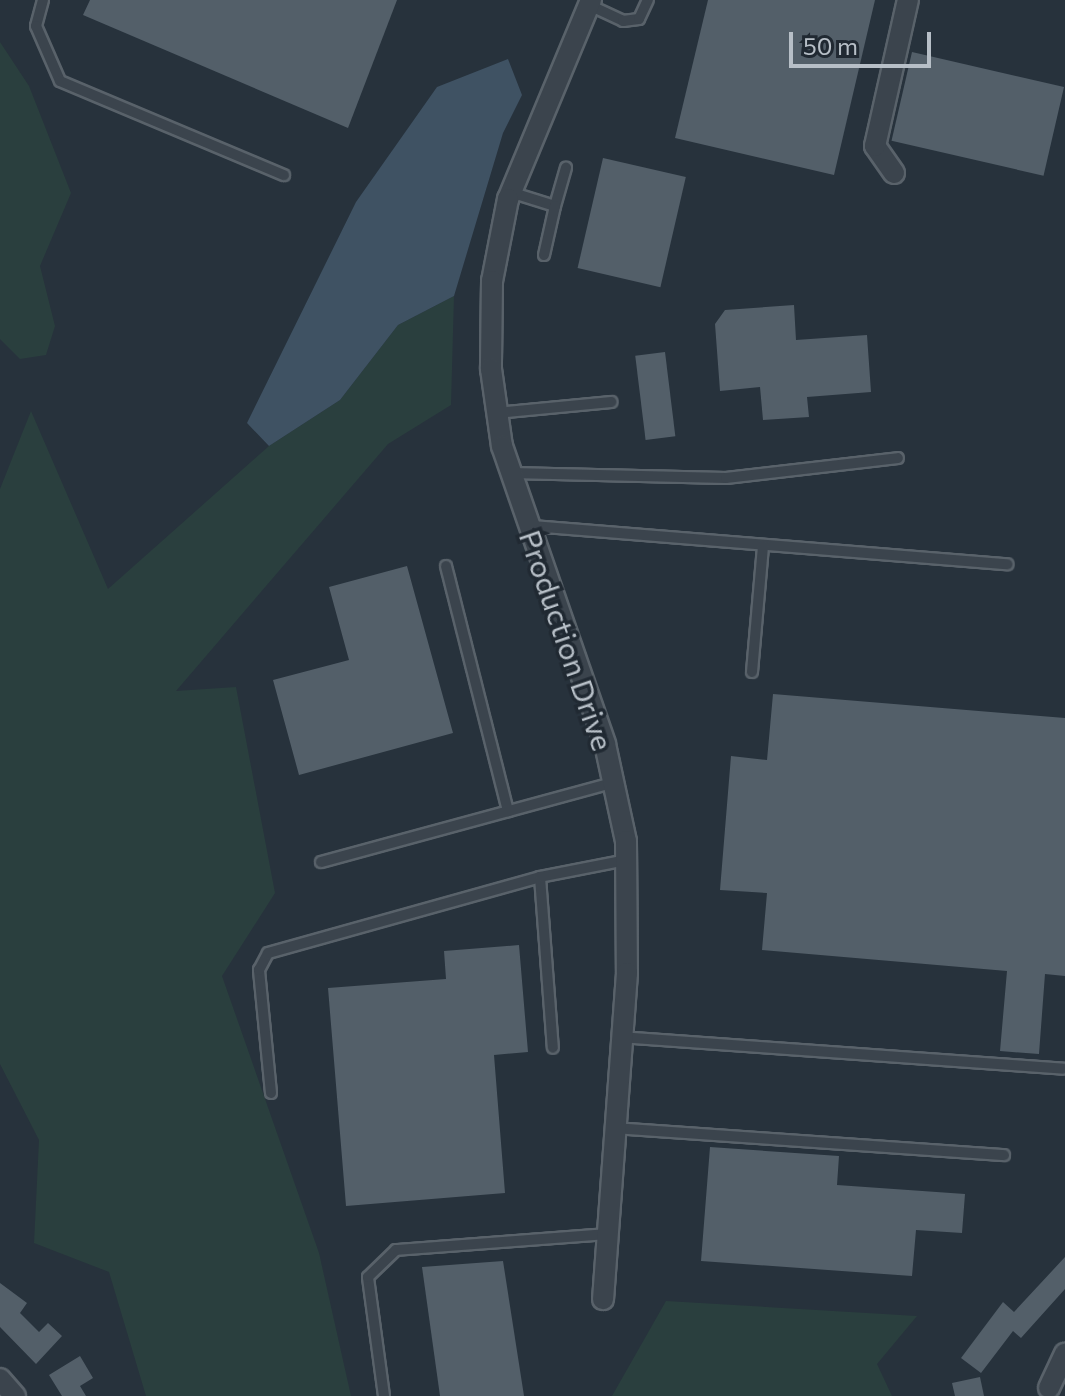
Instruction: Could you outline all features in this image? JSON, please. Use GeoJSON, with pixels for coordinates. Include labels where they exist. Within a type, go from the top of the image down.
{"type":"FeatureCollection","features":[{"type":"Feature","properties":{"kind":"street"},"geometry":{"type":"LineString","coordinates":[[894,173],[875,146],[908,0]]}},
{"type":"Feature","properties":{"kind":"street","name":"Production Drive"},"geometry":{"type":"LineString","coordinates":[[590,2],[510,192],[492,281],[496,413],[527,526],[615,782],[627,860],[621,1037],[603,1299]]}},
{"type":"Feature","properties":{"kind":"street"},"geometry":{"type":"LineString","coordinates":[[1049,1388],[1065,1354]]}},
{"type":"Feature","properties":{"kind":"street"},"geometry":{"type":"LineString","coordinates":[[0,1379],[15,1396]]}},
{"type":"Feature","properties":{"kind":"lane"},"geometry":{"type":"LineString","coordinates":[[43,0],[36,26],[60,81],[284,175]]}},
{"type":"Feature","properties":{"kind":"lane"},"geometry":{"type":"LineString","coordinates":[[590,2],[623,21],[639,19],[648,0]]}},
{"type":"Feature","properties":{"kind":"lane"},"geometry":{"type":"LineString","coordinates":[[544,255],[566,168]]}},
{"type":"Feature","properties":{"kind":"lane"},"geometry":{"type":"LineString","coordinates":[[510,192],[555,206]]}},
{"type":"Feature","properties":{"kind":"lane"},"geometry":{"type":"LineString","coordinates":[[496,413],[611,402]]}},
{"type":"Feature","properties":{"kind":"lane"},"geometry":{"type":"LineString","coordinates":[[511,473],[726,478],[898,458]]}},
{"type":"Feature","properties":{"kind":"lane"},"geometry":{"type":"LineString","coordinates":[[527,526],[1007,564]]}},
{"type":"Feature","properties":{"kind":"lane"},"geometry":{"type":"LineString","coordinates":[[752,672],[763,545]]}},
{"type":"Feature","properties":{"kind":"lane"},"geometry":{"type":"LineString","coordinates":[[446,566],[508,811]]}},
{"type":"Feature","properties":{"kind":"lane"},"geometry":{"type":"LineString","coordinates":[[321,862],[615,782]]}},
{"type":"Feature","properties":{"kind":"lane"},"geometry":{"type":"LineString","coordinates":[[271,1093],[259,970],[268,953],[540,877],[627,860]]}},
{"type":"Feature","properties":{"kind":"lane"},"geometry":{"type":"LineString","coordinates":[[540,877],[553,1048]]}},
{"type":"Feature","properties":{"kind":"lane"},"geometry":{"type":"LineString","coordinates":[[621,1037],[1063,1069]]}},
{"type":"Feature","properties":{"kind":"lane"},"geometry":{"type":"LineString","coordinates":[[614,1128],[1004,1155]]}},
{"type":"Feature","properties":{"kind":"lane"},"geometry":{"type":"LineString","coordinates":[[384,1396],[368,1277],[396,1250],[609,1234]]}},
{"type":"Feature","properties":{"kind":"green space"},"geometry":{"type":"Polygon","coordinates":[[[0,42],[29,86],[71,193],[40,266],[55,326],[46,355],[20,359],[0,339],[0,42]]]}},
{"type":"Feature","properties":{"kind":"green space"},"geometry":{"type":"Polygon","coordinates":[[[454,296],[451,405],[388,444],[176,691],[236,687],[275,893],[222,976],[319,1253],[351,1396],[146,1396],[109,1272],[34,1243],[39,1140],[0,1064],[0,489],[31,411],[108,589],[269,446],[340,400],[398,325],[454,296]]]}},
{"type":"Feature","properties":{"kind":"green space"},"geometry":{"type":"Polygon","coordinates":[[[666,1301],[917,1316],[877,1364],[892,1396],[612,1396],[666,1301]]]}},
{"type":"Feature","properties":{"kind":"water"},"geometry":{"type":"Polygon","coordinates":[[[508,59],[522,95],[503,133],[454,296],[398,325],[340,400],[269,446],[247,423],[356,202],[437,87],[508,59]]]}},
{"type":"Feature","properties":{"kind":"building"},"geometry":{"type":"Polygon","coordinates":[[[90,0],[397,0],[348,128],[83,15],[90,0]]]}},
{"type":"Feature","properties":{"kind":"building"},"geometry":{"type":"Polygon","coordinates":[[[708,0],[875,0],[834,175],[675,138],[708,0]]]}},
{"type":"Feature","properties":{"kind":"building"},"geometry":{"type":"Polygon","coordinates":[[[912,52],[1064,87],[1044,176],[892,141],[912,52]]]}},
{"type":"Feature","properties":{"kind":"building"},"geometry":{"type":"Polygon","coordinates":[[[603,158],[686,177],[660,287],[578,268],[603,158]]]}},
{"type":"Feature","properties":{"kind":"building"},"geometry":{"type":"Polygon","coordinates":[[[794,305],[796,340],[867,335],[871,392],[807,397],[809,417],[763,420],[760,387],[720,391],[715,324],[725,310],[794,305]]]}},
{"type":"Feature","properties":{"kind":"building"},"geometry":{"type":"Polygon","coordinates":[[[665,352],[675,436],[646,440],[635,356],[665,352]]]}},
{"type":"Feature","properties":{"kind":"building"},"geometry":{"type":"Polygon","coordinates":[[[407,566],[453,733],[299,775],[273,680],[349,660],[329,587],[407,566]]]}},
{"type":"Feature","properties":{"kind":"building"},"geometry":{"type":"Polygon","coordinates":[[[773,694],[1065,718],[1065,976],[1045,974],[1039,1054],[1000,1051],[1007,971],[762,950],[767,893],[720,890],[731,756],[767,760],[773,694]]]}},
{"type":"Feature","properties":{"kind":"building"},"geometry":{"type":"Polygon","coordinates":[[[519,945],[528,1052],[494,1055],[505,1193],[346,1206],[328,988],[446,979],[444,951],[519,945]]]}},
{"type":"Feature","properties":{"kind":"building"},"geometry":{"type":"Polygon","coordinates":[[[710,1147],[839,1156],[837,1185],[965,1194],[962,1233],[916,1230],[912,1276],[701,1261],[710,1147]]]}},
{"type":"Feature","properties":{"kind":"building"},"geometry":{"type":"Polygon","coordinates":[[[1065,1257],[1065,1289],[1021,1338],[1013,1331],[981,1373],[961,1358],[1003,1302],[1014,1312],[1065,1257]]]}},
{"type":"Feature","properties":{"kind":"building"},"geometry":{"type":"Polygon","coordinates":[[[503,1261],[524,1396],[440,1396],[422,1267],[503,1261]]]}},
{"type":"Feature","properties":{"kind":"building"},"geometry":{"type":"Polygon","coordinates":[[[0,1283],[27,1303],[20,1313],[39,1332],[48,1323],[62,1336],[36,1364],[0,1327],[0,1283]]]}},
{"type":"Feature","properties":{"kind":"building"},"geometry":{"type":"Polygon","coordinates":[[[80,1356],[93,1378],[80,1386],[86,1396],[62,1396],[49,1375],[80,1356]]]}},
{"type":"Feature","properties":{"kind":"building"},"geometry":{"type":"Polygon","coordinates":[[[980,1377],[984,1396],[955,1396],[952,1383],[980,1377]]]}}]}
